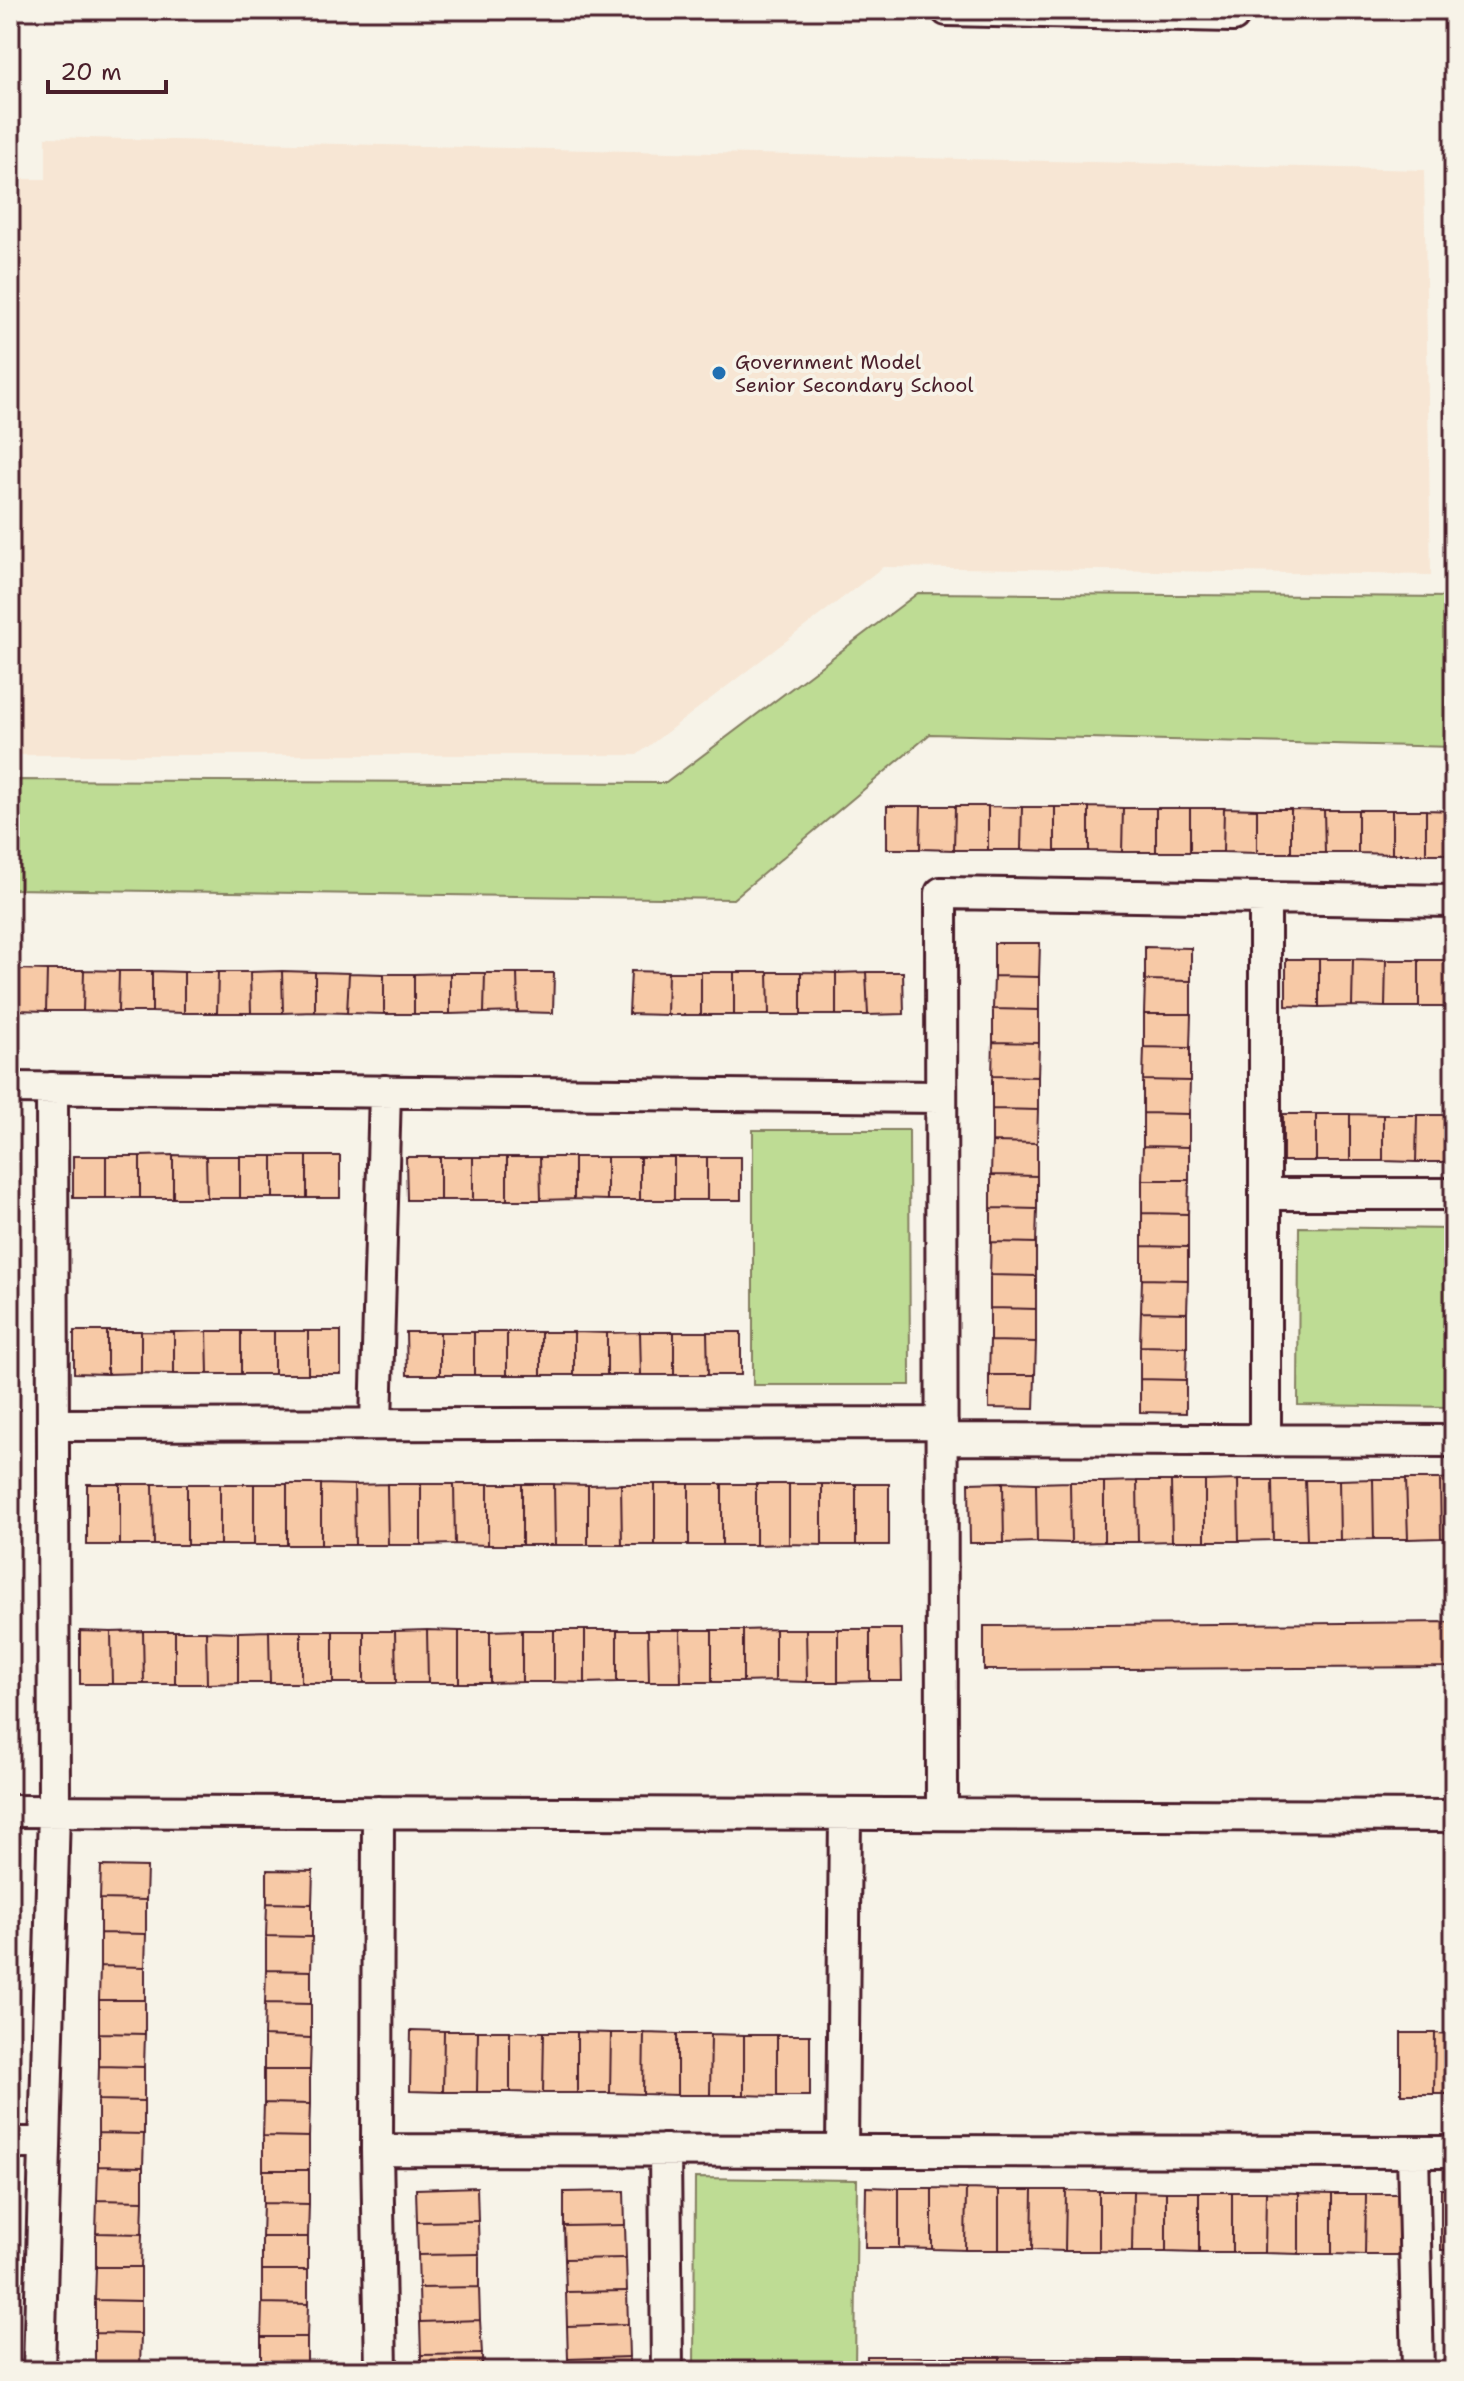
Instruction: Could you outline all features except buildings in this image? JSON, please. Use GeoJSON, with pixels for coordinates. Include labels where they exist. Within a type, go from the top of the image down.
{"type":"FeatureCollection","features":[{"type":"Feature","properties":{"kind":"street"},"geometry":{"type":"LineString","coordinates":[[947,10],[1233,16],[1233,10]]}},
{"type":"Feature","properties":{"kind":"street"},"geometry":{"type":"LineString","coordinates":[[942,1814],[941,893],[1454,901]]}},
{"type":"Feature","properties":{"kind":"street"},"geometry":{"type":"LineString","coordinates":[[1265,898],[1265,1440]]}},
{"type":"Feature","properties":{"kind":"street"},"geometry":{"type":"LineString","coordinates":[[10,1088],[941,1097]]}},
{"type":"Feature","properties":{"kind":"street"},"geometry":{"type":"LineString","coordinates":[[39,2371],[54,1811],[52,1088]]}},
{"type":"Feature","properties":{"kind":"street"},"geometry":{"type":"LineString","coordinates":[[376,1424],[385,1091]]}},
{"type":"Feature","properties":{"kind":"street"},"geometry":{"type":"LineString","coordinates":[[1265,1194],[1454,1194]]}},
{"type":"Feature","properties":{"kind":"street"},"geometry":{"type":"LineString","coordinates":[[53,1425],[376,1424],[1454,1441]]}},
{"type":"Feature","properties":{"kind":"street"},"geometry":{"type":"LineString","coordinates":[[10,1811],[1454,1816]]}},
{"type":"Feature","properties":{"kind":"street"},"geometry":{"type":"LineString","coordinates":[[378,1812],[377,2150],[381,2371]]}},
{"type":"Feature","properties":{"kind":"street"},"geometry":{"type":"LineString","coordinates":[[842,2151],[845,1814]]}},
{"type":"Feature","properties":{"kind":"street"},"geometry":{"type":"LineString","coordinates":[[10,2143],[45,2143]]}},
{"type":"Feature","properties":{"kind":"street"},"geometry":{"type":"LineString","coordinates":[[377,2150],[1454,2152]]}},
{"type":"Feature","properties":{"kind":"street"},"geometry":{"type":"LineString","coordinates":[[665,2150],[667,2371]]}},
{"type":"Feature","properties":{"kind":"street"},"geometry":{"type":"LineString","coordinates":[[1413,2152],[1418,2371]]}},
{"type":"Feature","properties":{"kind":"shaded area","name":"Government Model Senior Secondary School"},"geometry":{"type":"Polygon","coordinates":[[[46,137],[1424,170],[1431,575],[883,567],[637,755],[10,755],[10,179],[46,179],[46,137]]]}},
{"type":"Feature","properties":{"kind":"green space"},"geometry":{"type":"Polygon","coordinates":[[[918,593],[1454,597],[1454,747],[930,734],[733,899],[10,889],[12,780],[666,783],[918,593]]]}},
{"type":"Feature","properties":{"kind":"green space"},"geometry":{"type":"Polygon","coordinates":[[[753,1130],[909,1130],[910,1385],[753,1385],[753,1130]]]}},
{"type":"Feature","properties":{"kind":"green space"},"geometry":{"type":"Polygon","coordinates":[[[1299,1227],[1454,1229],[1454,1407],[1298,1405],[1299,1227]]]}},
{"type":"Feature","properties":{"kind":"green space"},"geometry":{"type":"Polygon","coordinates":[[[695,2178],[857,2180],[855,2371],[694,2371],[695,2178]]]}},
{"type":"Feature","properties":{"kind":"place","name":"Government Model Senior Secondary School"},"geometry":{"type":"Point","coordinates":[719,373]}}]}
